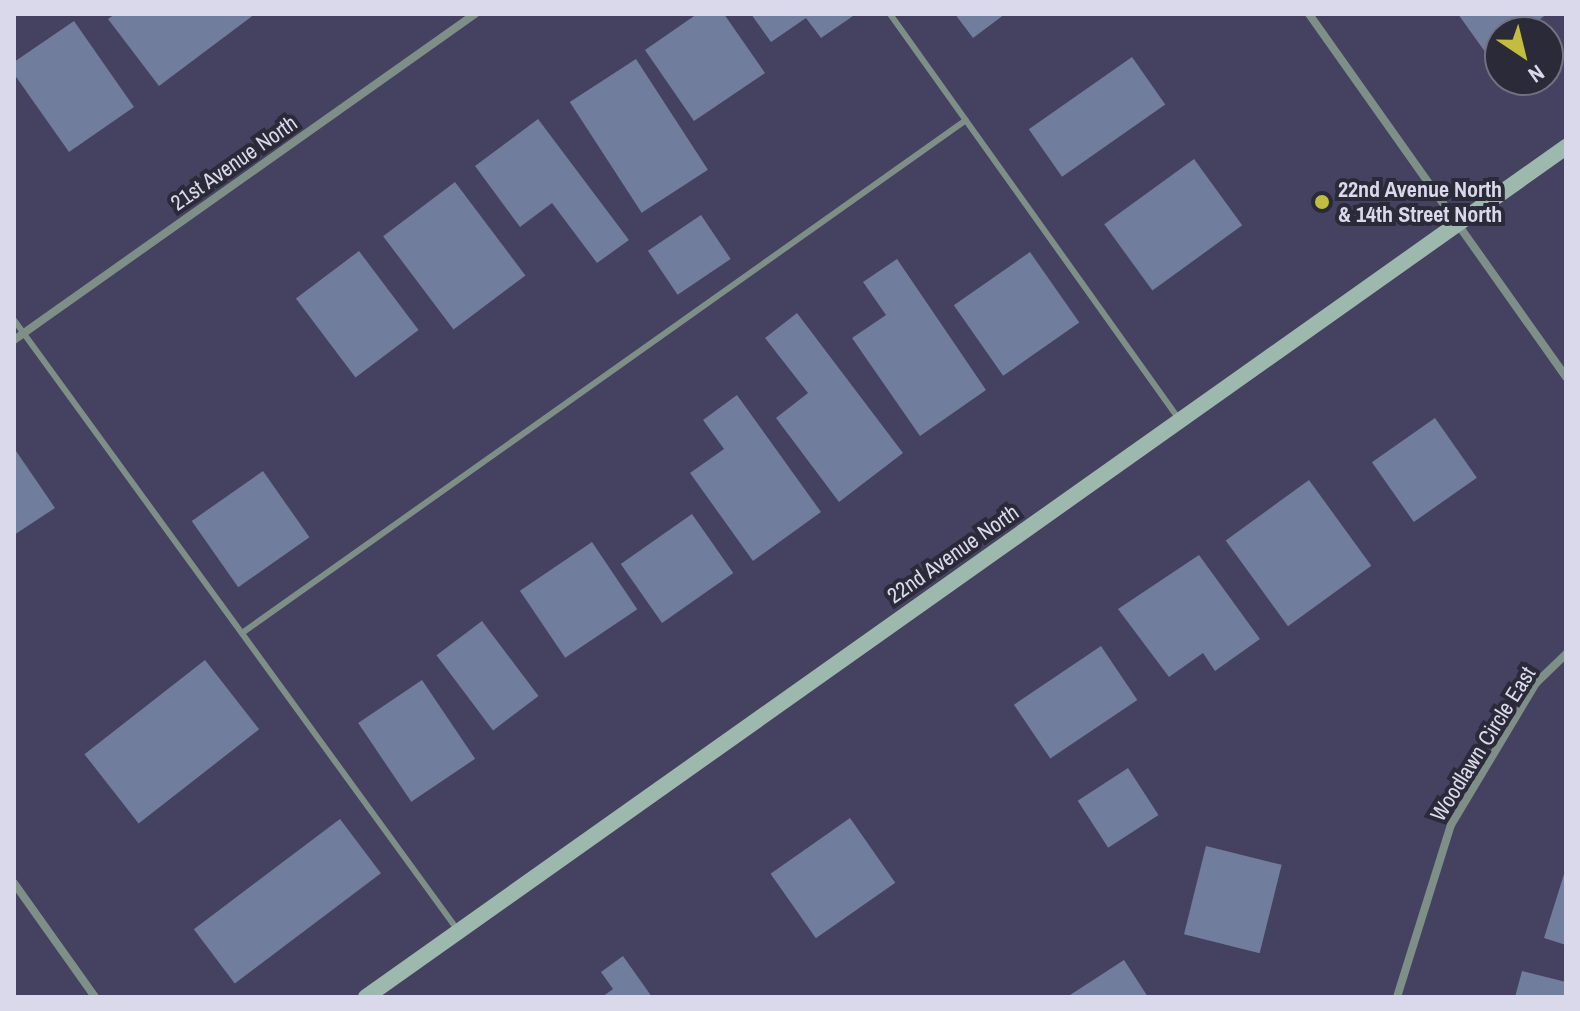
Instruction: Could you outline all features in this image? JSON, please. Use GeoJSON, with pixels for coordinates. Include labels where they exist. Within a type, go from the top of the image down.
{"type":"FeatureCollection","features":[{"type":"Feature","properties":{"kind":"main road","name":"22nd Avenue North"},"geometry":{"type":"LineString","coordinates":[[366,997],[1566,147]]}},
{"type":"Feature","properties":{"kind":"street","name":"21st Avenue North"},"geometry":{"type":"LineString","coordinates":[[14,340],[475,14]]}},
{"type":"Feature","properties":{"kind":"street"},"geometry":{"type":"LineString","coordinates":[[1309,14],[1566,377]]}},
{"type":"Feature","properties":{"kind":"street","name":"Woodlawn Circle East"},"geometry":{"type":"LineString","coordinates":[[1397,997],[1451,825],[1536,683],[1566,654]]}},
{"type":"Feature","properties":{"kind":"street"},"geometry":{"type":"LineString","coordinates":[[14,883],[95,997]]}},
{"type":"Feature","properties":{"kind":"lane"},"geometry":{"type":"LineString","coordinates":[[890,14],[1180,420]]}},
{"type":"Feature","properties":{"kind":"lane"},"geometry":{"type":"LineString","coordinates":[[242,633],[966,120]]}},
{"type":"Feature","properties":{"kind":"lane"},"geometry":{"type":"LineString","coordinates":[[14,320],[459,931]]}},
{"type":"Feature","properties":{"kind":"building"},"geometry":{"type":"Polygon","coordinates":[[[115,14],[255,14],[159,86],[108,19],[115,14]]]}},
{"type":"Feature","properties":{"kind":"building"},"geometry":{"type":"Polygon","coordinates":[[[697,14],[724,14],[765,73],[694,121],[645,50],[697,14]]]}},
{"type":"Feature","properties":{"kind":"building"},"geometry":{"type":"Polygon","coordinates":[[[751,14],[853,16],[821,38],[806,18],[771,42],[751,14]]]}},
{"type":"Feature","properties":{"kind":"building"},"geometry":{"type":"Polygon","coordinates":[[[955,14],[1005,14],[973,38],[955,14]]]}},
{"type":"Feature","properties":{"kind":"building"},"geometry":{"type":"Polygon","coordinates":[[[1458,14],[1547,14],[1484,16],[1484,50],[1458,14]]]}},
{"type":"Feature","properties":{"kind":"building"},"geometry":{"type":"Polygon","coordinates":[[[74,21],[134,107],[69,152],[14,74],[14,62],[74,21]]]}},
{"type":"Feature","properties":{"kind":"building"},"geometry":{"type":"Polygon","coordinates":[[[1132,57],[1165,105],[1062,177],[1029,129],[1132,57]]]}},
{"type":"Feature","properties":{"kind":"building"},"geometry":{"type":"Polygon","coordinates":[[[636,59],[708,170],[642,213],[570,102],[636,59]]]}},
{"type":"Feature","properties":{"kind":"building"},"geometry":{"type":"Polygon","coordinates":[[[538,119],[629,240],[597,263],[552,203],[520,227],[475,166],[538,119]]]}},
{"type":"Feature","properties":{"kind":"building"},"geometry":{"type":"Polygon","coordinates":[[[1194,159],[1242,225],[1152,291],[1104,224],[1194,159]]]}},
{"type":"Feature","properties":{"kind":"building"},"geometry":{"type":"Polygon","coordinates":[[[455,182],[525,275],[454,330],[383,236],[455,182]]]}},
{"type":"Feature","properties":{"kind":"building"},"geometry":{"type":"Polygon","coordinates":[[[701,215],[731,259],[678,295],[648,251],[701,215]]]}},
{"type":"Feature","properties":{"kind":"building"},"geometry":{"type":"Polygon","coordinates":[[[359,251],[419,330],[355,378],[296,299],[359,251]]]}},
{"type":"Feature","properties":{"kind":"building"},"geometry":{"type":"Polygon","coordinates":[[[1030,252],[1079,322],[1003,376],[954,305],[1030,252]]]}},
{"type":"Feature","properties":{"kind":"building"},"geometry":{"type":"Polygon","coordinates":[[[897,259],[986,390],[920,436],[852,338],[886,315],[863,282],[897,259]]]}},
{"type":"Feature","properties":{"kind":"building"},"geometry":{"type":"Polygon","coordinates":[[[797,313],[903,453],[839,502],[776,418],[808,393],[765,338],[797,313]]]}},
{"type":"Feature","properties":{"kind":"building"},"geometry":{"type":"Polygon","coordinates":[[[737,395],[821,512],[753,561],[690,473],[724,449],[703,420],[737,395]]]}},
{"type":"Feature","properties":{"kind":"building"},"geometry":{"type":"Polygon","coordinates":[[[1435,418],[1477,478],[1414,522],[1372,462],[1435,418]]]}},
{"type":"Feature","properties":{"kind":"building"},"geometry":{"type":"Polygon","coordinates":[[[14,448],[55,508],[14,535],[14,448]]]}},
{"type":"Feature","properties":{"kind":"building"},"geometry":{"type":"Polygon","coordinates":[[[263,471],[309,537],[238,587],[192,521],[263,471]]]}},
{"type":"Feature","properties":{"kind":"building"},"geometry":{"type":"Polygon","coordinates":[[[1309,480],[1371,566],[1288,626],[1226,541],[1309,480]]]}},
{"type":"Feature","properties":{"kind":"building"},"geometry":{"type":"Polygon","coordinates":[[[692,514],[733,573],[662,623],[621,564],[692,514]]]}},
{"type":"Feature","properties":{"kind":"building"},"geometry":{"type":"Polygon","coordinates":[[[592,542],[637,609],[565,658],[520,591],[592,542]]]}},
{"type":"Feature","properties":{"kind":"building"},"geometry":{"type":"Polygon","coordinates":[[[1199,555],[1260,639],[1215,671],[1203,653],[1169,677],[1118,609],[1199,555]]]}},
{"type":"Feature","properties":{"kind":"building"},"geometry":{"type":"Polygon","coordinates":[[[482,621],[539,696],[493,730],[436,655],[482,621]]]}},
{"type":"Feature","properties":{"kind":"building"},"geometry":{"type":"Polygon","coordinates":[[[1101,646],[1137,700],[1050,759],[1014,705],[1101,646]]]}},
{"type":"Feature","properties":{"kind":"building"},"geometry":{"type":"Polygon","coordinates":[[[205,660],[259,729],[139,824],[84,754],[205,660]]]}},
{"type":"Feature","properties":{"kind":"building"},"geometry":{"type":"Polygon","coordinates":[[[422,680],[475,759],[411,802],[358,723],[422,680]]]}},
{"type":"Feature","properties":{"kind":"building"},"geometry":{"type":"Polygon","coordinates":[[[1128,768],[1158,815],[1108,848],[1078,801],[1128,768]]]}},
{"type":"Feature","properties":{"kind":"building"},"geometry":{"type":"Polygon","coordinates":[[[850,818],[895,883],[816,938],[771,874],[850,818]]]}},
{"type":"Feature","properties":{"kind":"building"},"geometry":{"type":"Polygon","coordinates":[[[340,819],[381,873],[235,983],[194,929],[340,819]]]}},
{"type":"Feature","properties":{"kind":"building"},"geometry":{"type":"Polygon","coordinates":[[[1206,846],[1282,865],[1260,953],[1184,934],[1206,846]]]}},
{"type":"Feature","properties":{"kind":"building"},"geometry":{"type":"Polygon","coordinates":[[[1566,871],[1566,945],[1544,938],[1566,871]]]}},
{"type":"Feature","properties":{"kind":"building"},"geometry":{"type":"Polygon","coordinates":[[[623,956],[652,997],[602,997],[613,989],[601,972],[623,956]]]}},
{"type":"Feature","properties":{"kind":"building"},"geometry":{"type":"Polygon","coordinates":[[[1124,960],[1148,997],[1067,997],[1124,960]]]}},
{"type":"Feature","properties":{"kind":"building"},"geometry":{"type":"Polygon","coordinates":[[[1522,971],[1566,982],[1566,997],[1515,997],[1522,971]]]}},
{"type":"Feature","properties":{"kind":"place","name":"22nd Avenue North & 14th Street North"},"geometry":{"type":"Point","coordinates":[1322,202]}}]}
